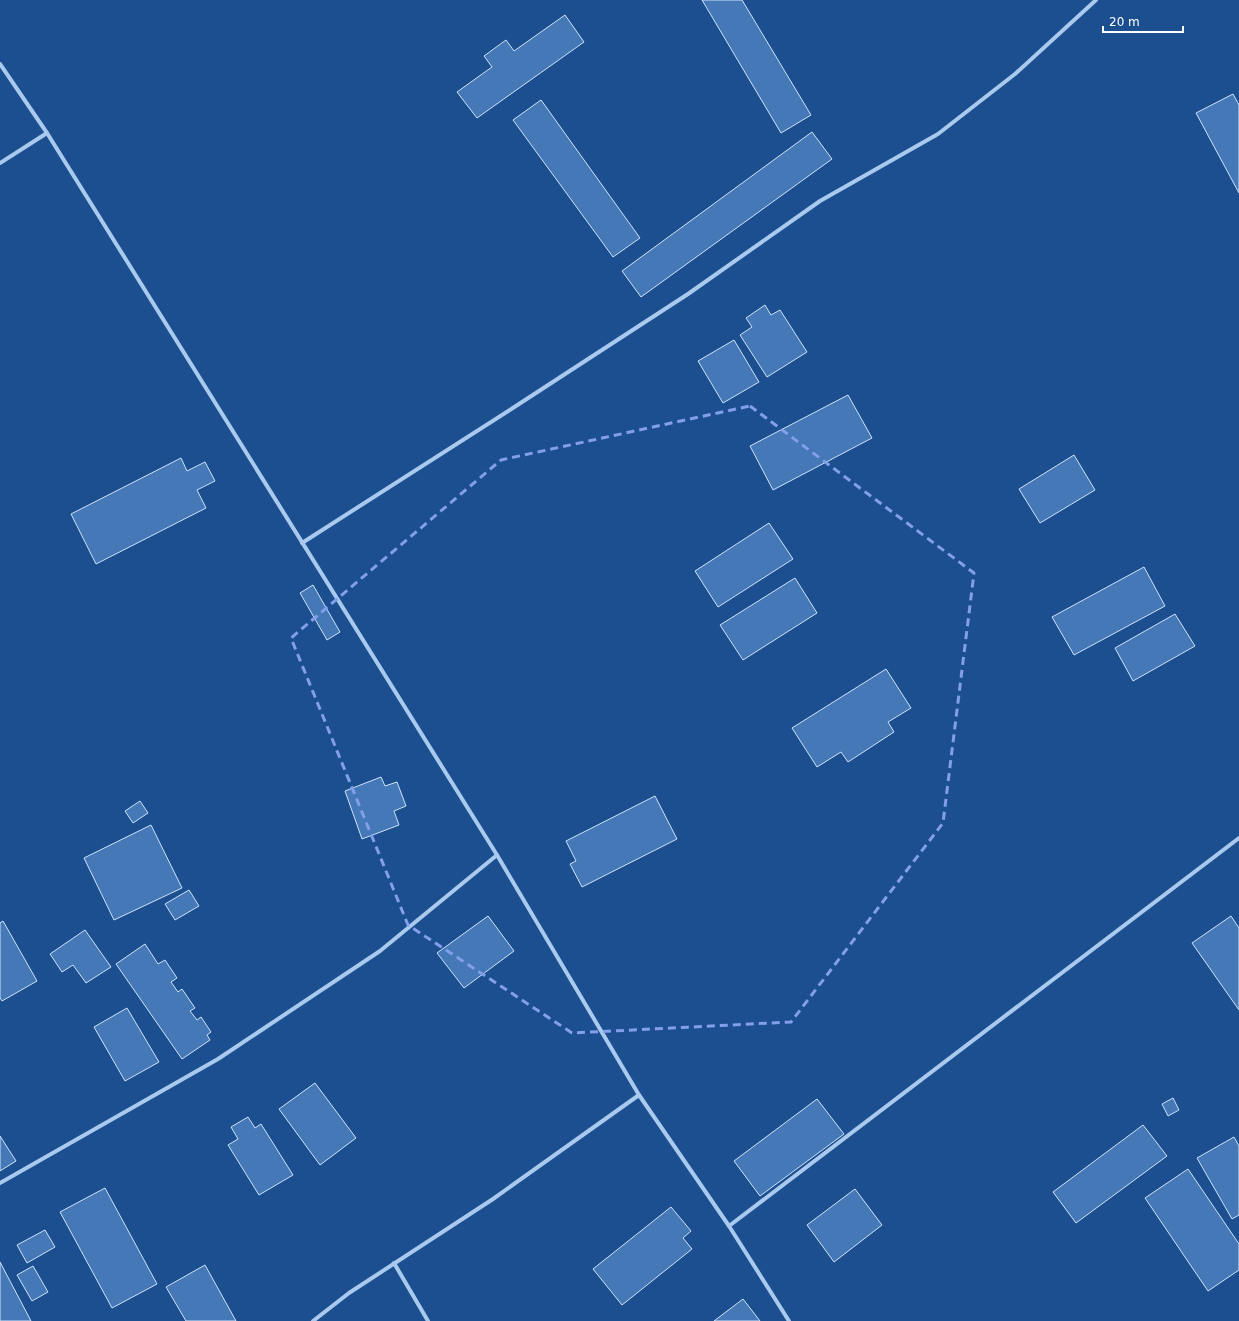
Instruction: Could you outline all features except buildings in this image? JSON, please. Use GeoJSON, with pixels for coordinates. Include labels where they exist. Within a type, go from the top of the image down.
{"type":"FeatureCollection","features":[{"type":"Feature","properties":{"kind":"street"},"geometry":{"type":"LineString","coordinates":[[302,542],[512,409],[682,298],[820,200],[938,134],[1015,74],[1096,0]]}},
{"type":"Feature","properties":{"kind":"street"},"geometry":{"type":"LineString","coordinates":[[0,64],[47,133],[497,855],[639,1095],[729,1226],[789,1321]]}},
{"type":"Feature","properties":{"kind":"street"},"geometry":{"type":"LineString","coordinates":[[0,163],[47,133]]}},
{"type":"Feature","properties":{"kind":"street"},"geometry":{"type":"LineString","coordinates":[[729,1226],[1239,838]]}},
{"type":"Feature","properties":{"kind":"street"},"geometry":{"type":"LineString","coordinates":[[0,1183],[218,1059],[380,951],[497,855]]}},
{"type":"Feature","properties":{"kind":"street"},"geometry":{"type":"LineString","coordinates":[[312,1321],[349,1293],[493,1199],[639,1095]]}},
{"type":"Feature","properties":{"kind":"street"},"geometry":{"type":"LineString","coordinates":[[394,1263],[428,1321]]}},
{"type":"Feature","properties":{"kind":"highlighted area"},"geometry":{"type":"Polygon","coordinates":[[[750,406],[974,573],[943,823],[791,1022],[572,1033],[408,925],[291,638],[501,460],[750,406]]]}}]}
